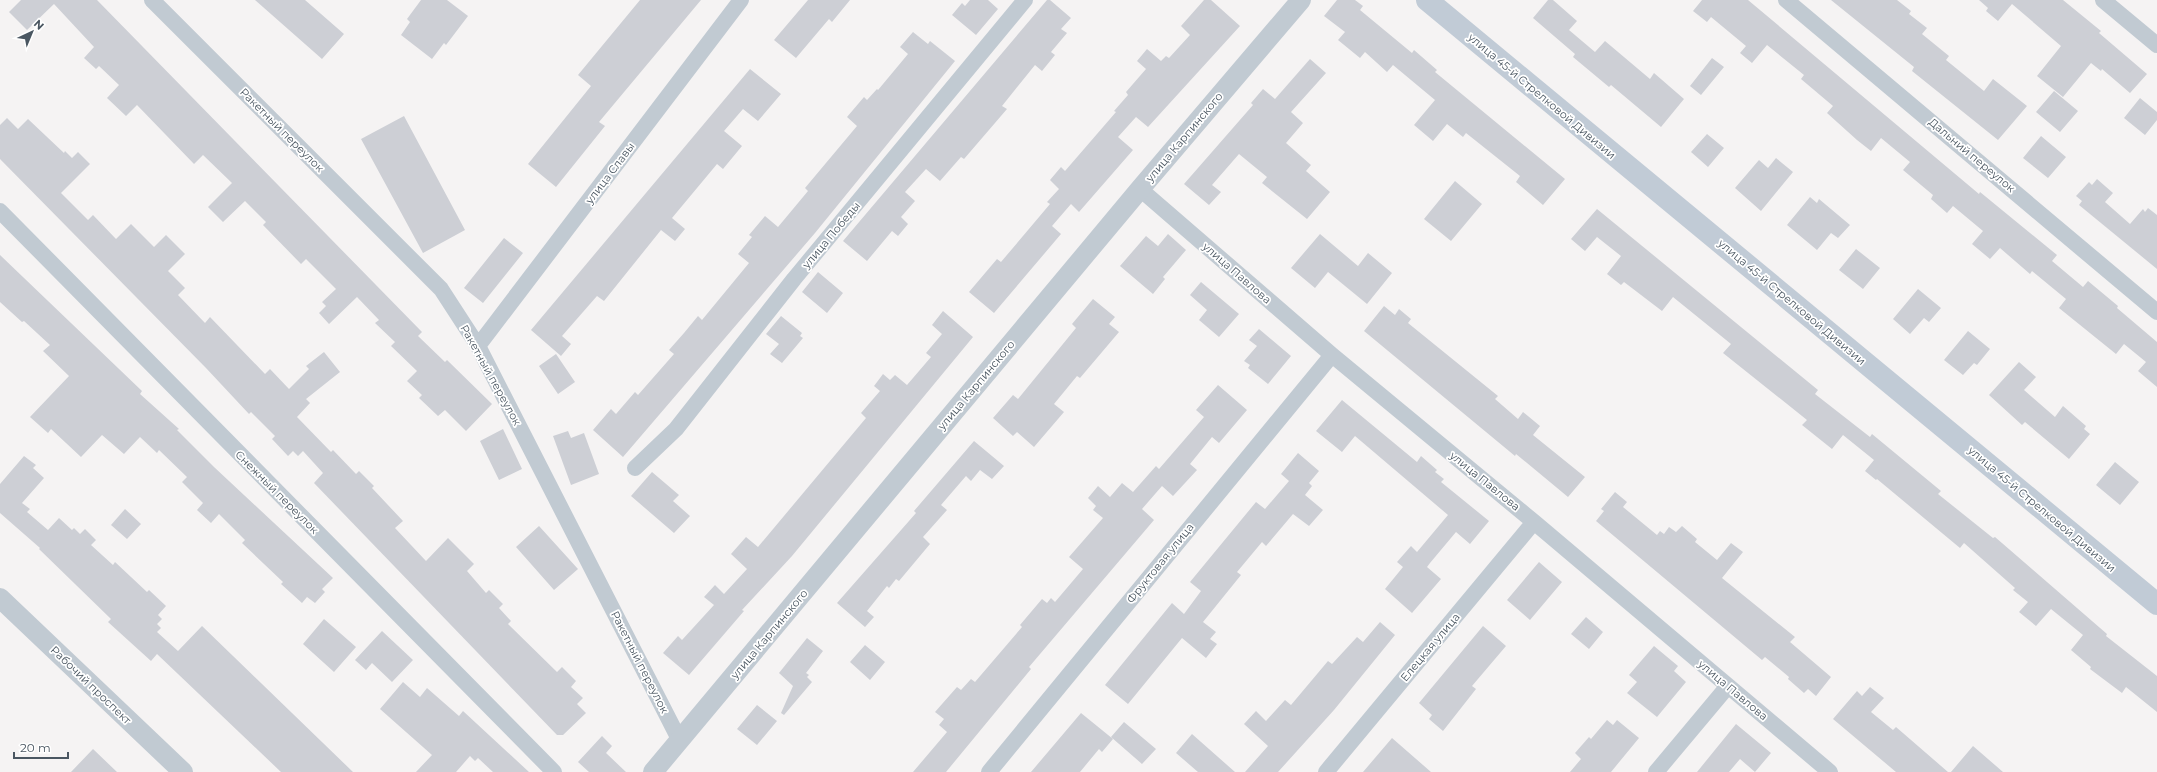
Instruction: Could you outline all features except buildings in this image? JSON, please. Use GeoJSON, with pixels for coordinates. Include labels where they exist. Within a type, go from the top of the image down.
{"type":"FeatureCollection","features":[{"type":"Feature","properties":{"kind":"main road","name":"улица 45-й Стрелковой Дивизии"},"geometry":{"type":"LineString","coordinates":[[1427,0],[2157,604]]}},
{"type":"Feature","properties":{"kind":"street","name":"Ракетный переулок"},"geometry":{"type":"LineString","coordinates":[[152,0],[441,289],[478,346],[680,740]]}},
{"type":"Feature","properties":{"kind":"street","name":"улица Славы"},"geometry":{"type":"LineString","coordinates":[[478,346],[741,0]]}},
{"type":"Feature","properties":{"kind":"street","name":"улица Победы"},"geometry":{"type":"LineString","coordinates":[[635,468],[676,429],[794,279],[1025,0]]}},
{"type":"Feature","properties":{"kind":"street","name":"улица Карпинского"},"geometry":{"type":"LineString","coordinates":[[653,772],[1140,189],[1301,0]]}},
{"type":"Feature","properties":{"kind":"street","name":"Дальний переулок"},"geometry":{"type":"LineString","coordinates":[[1786,0],[2157,312]]}},
{"type":"Feature","properties":{"kind":"street"},"geometry":{"type":"LineString","coordinates":[[2103,0],[2157,45]]}},
{"type":"Feature","properties":{"kind":"street","name":"улица Павлова"},"geometry":{"type":"LineString","coordinates":[[1140,189],[1332,355],[1534,522],[1830,772]]}},
{"type":"Feature","properties":{"kind":"street","name":"Снежный переулок"},"geometry":{"type":"LineString","coordinates":[[0,211],[554,772]]}},
{"type":"Feature","properties":{"kind":"street","name":"Фруктовая улица"},"geometry":{"type":"LineString","coordinates":[[989,772],[1332,355]]}},
{"type":"Feature","properties":{"kind":"street","name":"Елецкая улица"},"geometry":{"type":"LineString","coordinates":[[1326,772],[1534,522]]}},
{"type":"Feature","properties":{"kind":"street","name":"Рабочий проспект"},"geometry":{"type":"LineString","coordinates":[[0,598],[183,772]]}},
{"type":"Feature","properties":{"kind":"street"},"geometry":{"type":"LineString","coordinates":[[1656,772],[1728,686]]}}]}
